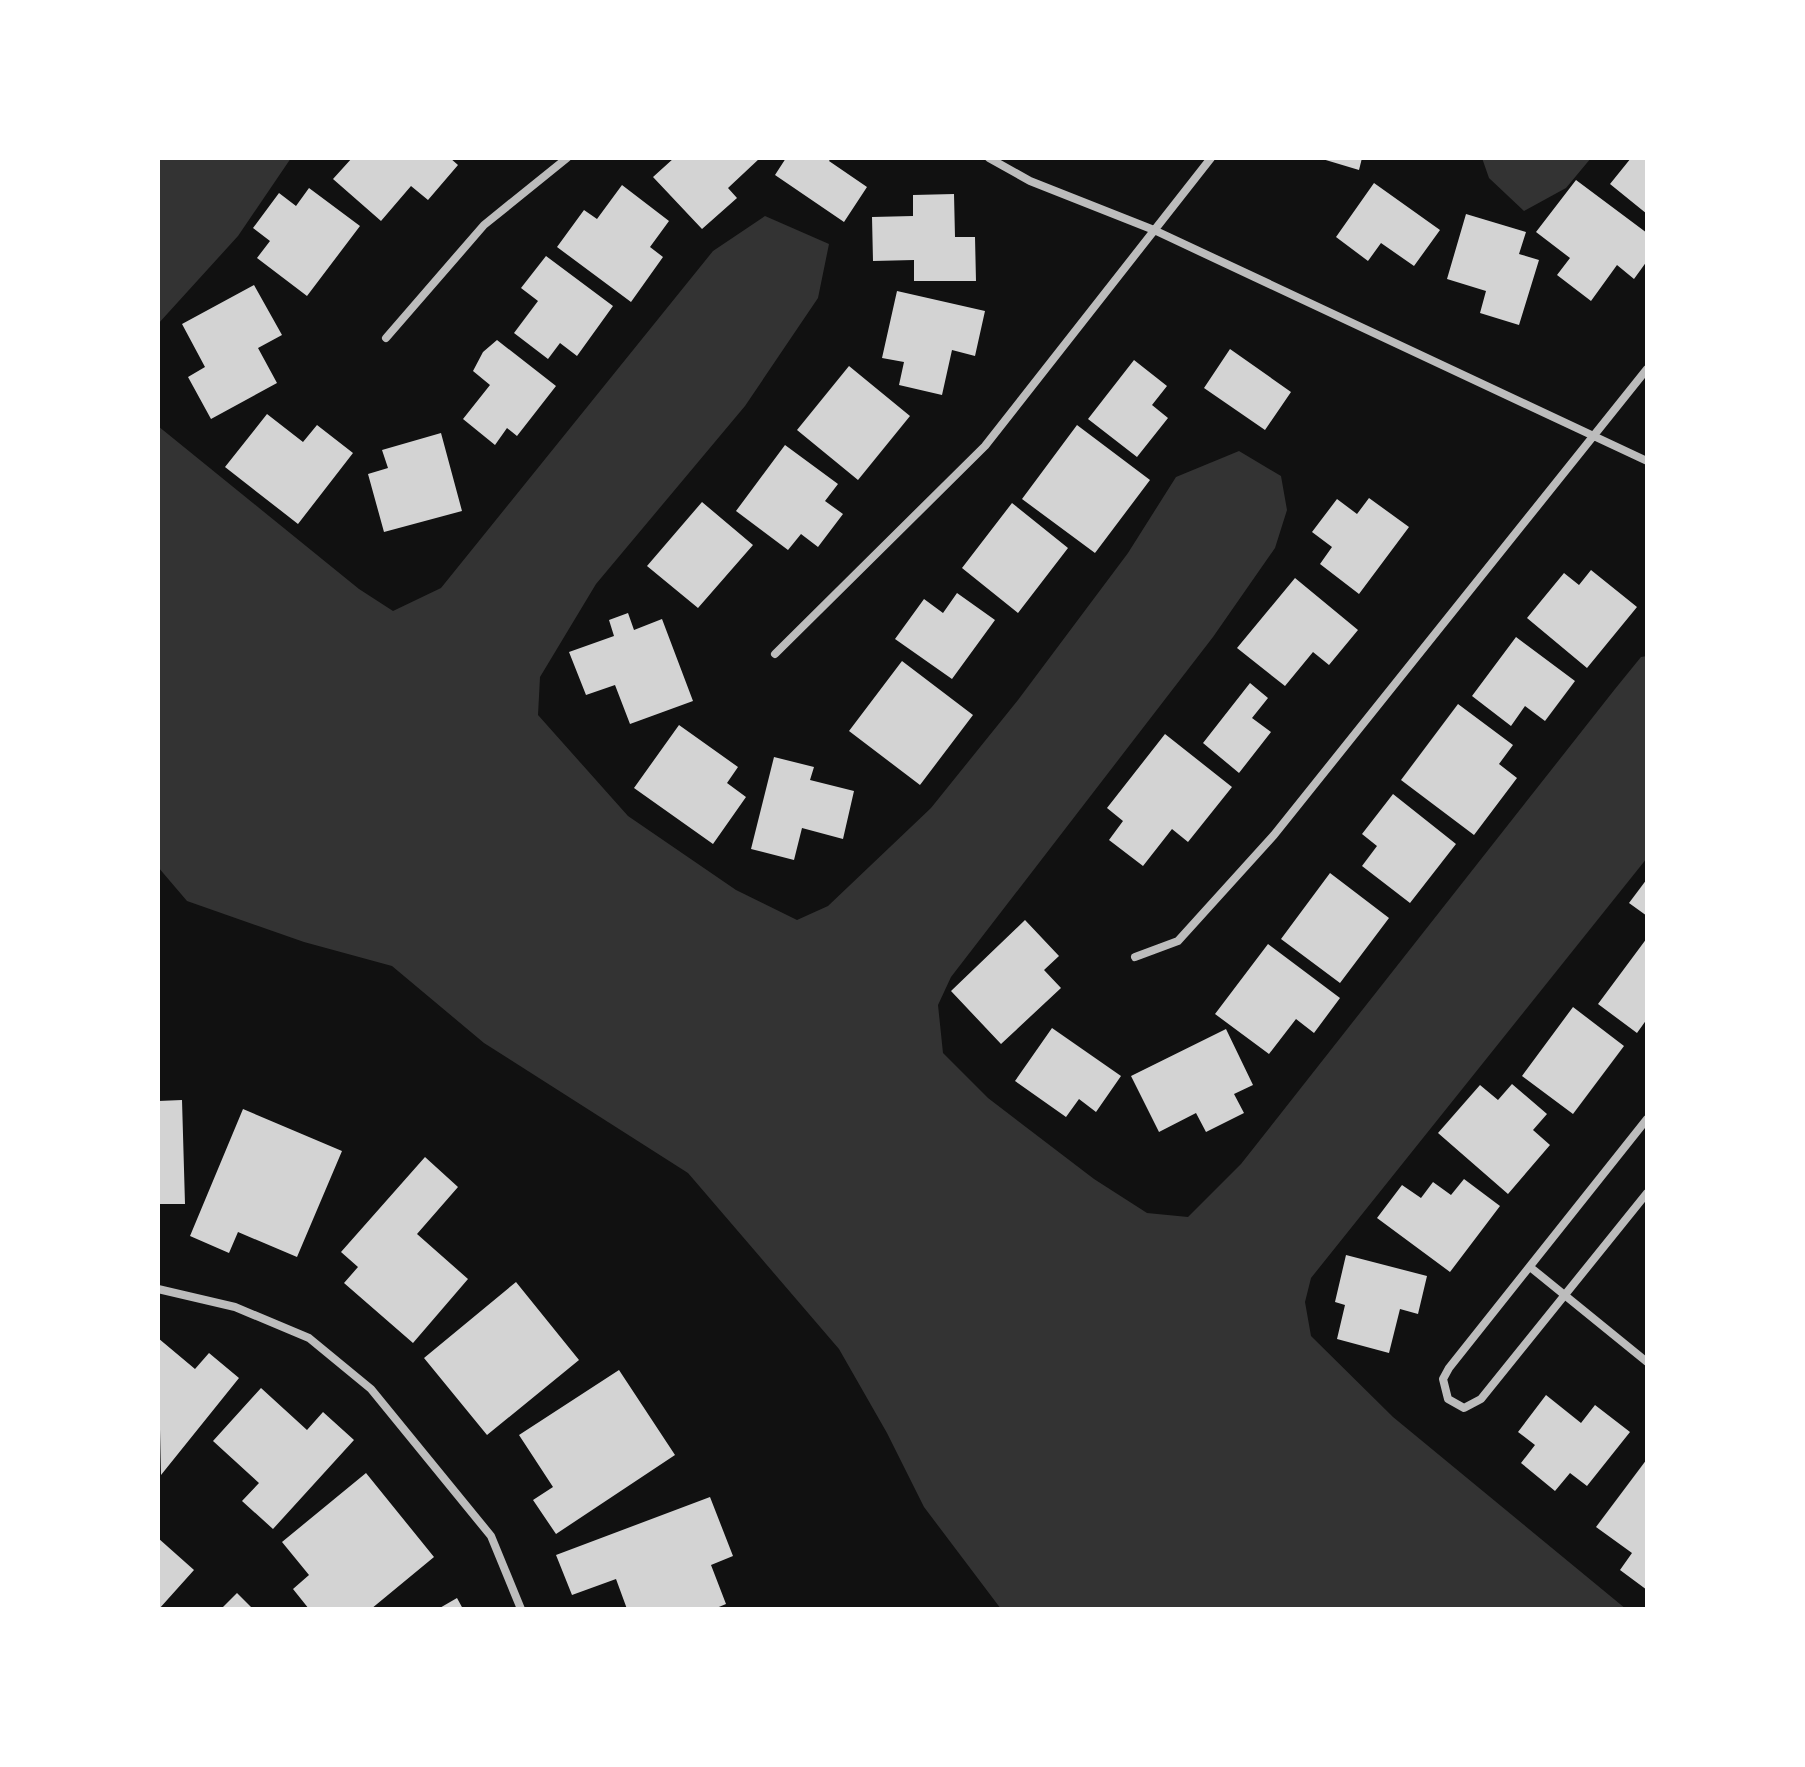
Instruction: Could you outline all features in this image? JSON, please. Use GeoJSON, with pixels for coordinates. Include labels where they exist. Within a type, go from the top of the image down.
{"type":"FeatureCollection","features":[{"type":"Feature","properties":{"kind":"street"},"geometry":{"type":"LineString","coordinates":[[386,338],[484,225],[567,158]]}},
{"type":"Feature","properties":{"kind":"street"},"geometry":{"type":"LineString","coordinates":[[989,158],[1030,181],[1154,230],[1647,461]]}},
{"type":"Feature","properties":{"kind":"street"},"geometry":{"type":"LineString","coordinates":[[775,654],[985,446],[1211,158]]}},
{"type":"Feature","properties":{"kind":"street"},"geometry":{"type":"LineString","coordinates":[[1135,957],[1178,941],[1274,835],[1647,369]]}},
{"type":"Feature","properties":{"kind":"street"},"geometry":{"type":"LineString","coordinates":[[1647,1119],[1449,1368],[1443,1379],[1448,1399],[1464,1408],[1481,1399],[1647,1193]]}},
{"type":"Feature","properties":{"kind":"street"},"geometry":{"type":"LineString","coordinates":[[1530,1267],[1647,1362]]}},
{"type":"Feature","properties":{"kind":"street"},"geometry":{"type":"LineString","coordinates":[[158,1289],[235,1307],[309,1338],[371,1389],[491,1536],[521,1609]]}},
{"type":"Feature","properties":{"kind":"shaded area"},"geometry":{"type":"Polygon","coordinates":[[[158,158],[291,158],[238,236],[158,324],[158,158]]]}},
{"type":"Feature","properties":{"kind":"shaded area"},"geometry":{"type":"Polygon","coordinates":[[[1482,158],[1591,158],[1566,188],[1524,211],[1489,178],[1482,158]]]}},
{"type":"Feature","properties":{"kind":"shaded area"},"geometry":{"type":"Polygon","coordinates":[[[765,216],[829,244],[818,298],[745,406],[596,584],[540,677],[538,715],[628,816],[736,890],[797,920],[828,906],[931,808],[1018,700],[1128,553],[1176,477],[1239,451],[1281,476],[1287,510],[1275,548],[1213,637],[951,977],[938,1005],[943,1053],[988,1098],[1094,1179],[1147,1213],[1188,1217],[1241,1164],[1615,689],[1641,657],[1647,656],[1647,858],[1311,1278],[1305,1302],[1311,1336],[1393,1417],[1626,1609],[1001,1609],[924,1507],[887,1433],[839,1349],[688,1173],[484,1043],[392,966],[304,942],[187,901],[158,867],[158,426],[359,589],[393,611],[441,588],[713,251],[765,216]]]}},
{"type":"Feature","properties":{"kind":"building"},"geometry":{"type":"Polygon","coordinates":[[[352,158],[450,158],[458,165],[428,200],[411,186],[381,221],[333,179],[352,158]]]}},
{"type":"Feature","properties":{"kind":"building"},"geometry":{"type":"Polygon","coordinates":[[[674,158],[760,158],[728,188],[737,198],[702,229],[653,177],[674,158]]]}},
{"type":"Feature","properties":{"kind":"building"},"geometry":{"type":"Polygon","coordinates":[[[786,158],[831,158],[829,161],[867,187],[844,222],[775,175],[786,158]]]}},
{"type":"Feature","properties":{"kind":"building"},"geometry":{"type":"Polygon","coordinates":[[[1319,158],[1362,158],[1359,170],[1319,158]]]}},
{"type":"Feature","properties":{"kind":"building"},"geometry":{"type":"Polygon","coordinates":[[[1631,158],[1647,158],[1647,214],[1610,184],[1631,158]]]}},
{"type":"Feature","properties":{"kind":"building"},"geometry":{"type":"Polygon","coordinates":[[[1576,180],[1647,233],[1647,261],[1634,279],[1617,265],[1591,301],[1557,275],[1570,258],[1536,232],[1576,180]]]}},
{"type":"Feature","properties":{"kind":"building"},"geometry":{"type":"Polygon","coordinates":[[[1374,183],[1440,230],[1414,266],[1381,243],[1368,261],[1336,237],[1374,183]]]}},
{"type":"Feature","properties":{"kind":"building"},"geometry":{"type":"Polygon","coordinates":[[[622,185],[669,221],[650,247],[663,257],[631,302],[557,247],[584,210],[597,219],[622,185]]]}},
{"type":"Feature","properties":{"kind":"building"},"geometry":{"type":"Polygon","coordinates":[[[309,188],[360,226],[307,296],[257,258],[270,241],[253,228],[279,193],[296,206],[309,188]]]}},
{"type":"Feature","properties":{"kind":"building"},"geometry":{"type":"Polygon","coordinates":[[[954,194],[955,237],[975,237],[976,281],[914,281],[914,260],[873,261],[872,217],[913,216],[913,195],[954,194]]]}},
{"type":"Feature","properties":{"kind":"building"},"geometry":{"type":"Polygon","coordinates":[[[1466,214],[1526,232],[1519,254],[1539,260],[1519,325],[1480,313],[1486,291],[1447,279],[1466,214]]]}},
{"type":"Feature","properties":{"kind":"building"},"geometry":{"type":"Polygon","coordinates":[[[546,256],[613,306],[577,356],[560,343],[548,359],[514,333],[538,301],[521,288],[546,256]]]}},
{"type":"Feature","properties":{"kind":"building"},"geometry":{"type":"Polygon","coordinates":[[[254,285],[282,335],[258,348],[277,383],[211,419],[188,377],[205,367],[182,324],[254,285]]]}},
{"type":"Feature","properties":{"kind":"building"},"geometry":{"type":"Polygon","coordinates":[[[897,291],[985,311],[975,356],[952,350],[942,395],[899,385],[904,362],[882,358],[897,291]]]}},
{"type":"Feature","properties":{"kind":"building"},"geometry":{"type":"Polygon","coordinates":[[[497,340],[556,386],[517,436],[507,428],[495,445],[463,419],[490,385],[473,371],[483,352],[497,340]]]}},
{"type":"Feature","properties":{"kind":"building"},"geometry":{"type":"Polygon","coordinates":[[[1230,349],[1291,392],[1265,430],[1204,388],[1230,349]]]}},
{"type":"Feature","properties":{"kind":"building"},"geometry":{"type":"Polygon","coordinates":[[[1134,360],[1167,386],[1152,405],[1168,418],[1137,457],[1088,419],[1134,360]]]}},
{"type":"Feature","properties":{"kind":"building"},"geometry":{"type":"Polygon","coordinates":[[[849,366],[910,416],[858,480],[797,430],[849,366]]]}},
{"type":"Feature","properties":{"kind":"building"},"geometry":{"type":"Polygon","coordinates":[[[267,414],[303,442],[317,425],[353,453],[298,524],[225,467],[267,414]]]}},
{"type":"Feature","properties":{"kind":"building"},"geometry":{"type":"Polygon","coordinates":[[[1077,425],[1150,480],[1095,553],[1022,499],[1077,425]]]}},
{"type":"Feature","properties":{"kind":"building"},"geometry":{"type":"Polygon","coordinates":[[[441,433],[462,511],[384,532],[368,474],[388,468],[382,450],[441,433]]]}},
{"type":"Feature","properties":{"kind":"building"},"geometry":{"type":"Polygon","coordinates":[[[785,445],[838,484],[825,501],[843,514],[818,547],[801,534],[788,550],[736,511],[785,445]]]}},
{"type":"Feature","properties":{"kind":"building"},"geometry":{"type":"Polygon","coordinates":[[[1369,498],[1409,527],[1359,594],[1320,564],[1332,547],[1312,532],[1337,499],[1357,514],[1369,498]]]}},
{"type":"Feature","properties":{"kind":"building"},"geometry":{"type":"Polygon","coordinates":[[[702,502],[753,545],[698,608],[647,566],[702,502]]]}},
{"type":"Feature","properties":{"kind":"building"},"geometry":{"type":"Polygon","coordinates":[[[1012,503],[1068,548],[1018,613],[962,568],[1012,503]]]}},
{"type":"Feature","properties":{"kind":"building"},"geometry":{"type":"Polygon","coordinates":[[[1591,570],[1637,607],[1587,668],[1527,618],[1564,573],[1579,585],[1591,570]]]}},
{"type":"Feature","properties":{"kind":"building"},"geometry":{"type":"Polygon","coordinates":[[[1295,578],[1358,630],[1329,665],[1313,652],[1285,686],[1237,648],[1295,578]]]}},
{"type":"Feature","properties":{"kind":"building"},"geometry":{"type":"Polygon","coordinates":[[[957,593],[995,620],[952,679],[895,639],[924,599],[943,613],[957,593]]]}},
{"type":"Feature","properties":{"kind":"building"},"geometry":{"type":"Polygon","coordinates":[[[628,613],[634,630],[662,619],[693,701],[630,724],[615,685],[586,695],[569,652],[614,636],[609,620],[628,613]]]}},
{"type":"Feature","properties":{"kind":"building"},"geometry":{"type":"Polygon","coordinates":[[[1516,637],[1575,681],[1545,721],[1525,706],[1511,726],[1472,696],[1516,637]]]}},
{"type":"Feature","properties":{"kind":"building"},"geometry":{"type":"Polygon","coordinates":[[[902,661],[973,715],[920,785],[849,731],[902,661]]]}},
{"type":"Feature","properties":{"kind":"building"},"geometry":{"type":"Polygon","coordinates":[[[1250,683],[1268,698],[1252,718],[1271,732],[1239,773],[1203,743],[1250,683]]]}},
{"type":"Feature","properties":{"kind":"building"},"geometry":{"type":"Polygon","coordinates":[[[1458,704],[1513,745],[1499,764],[1517,778],[1474,835],[1401,780],[1458,704]]]}},
{"type":"Feature","properties":{"kind":"building"},"geometry":{"type":"Polygon","coordinates":[[[679,725],[738,767],[727,783],[746,797],[713,844],[634,788],[679,725]]]}},
{"type":"Feature","properties":{"kind":"building"},"geometry":{"type":"Polygon","coordinates":[[[1165,734],[1232,787],[1188,842],[1172,829],[1143,866],[1109,840],[1123,821],[1107,808],[1165,734]]]}},
{"type":"Feature","properties":{"kind":"building"},"geometry":{"type":"Polygon","coordinates":[[[774,757],[814,767],[810,780],[854,791],[843,839],[802,828],[794,860],[751,849],[774,757]]]}},
{"type":"Feature","properties":{"kind":"building"},"geometry":{"type":"Polygon","coordinates":[[[1393,794],[1456,844],[1410,903],[1362,866],[1377,846],[1362,834],[1393,794]]]}},
{"type":"Feature","properties":{"kind":"building"},"geometry":{"type":"Polygon","coordinates":[[[1330,873],[1389,918],[1340,983],[1281,939],[1330,873]]]}},
{"type":"Feature","properties":{"kind":"building"},"geometry":{"type":"Polygon","coordinates":[[[1647,879],[1647,916],[1629,903],[1647,879]]]}},
{"type":"Feature","properties":{"kind":"building"},"geometry":{"type":"Polygon","coordinates":[[[1025,920],[1059,956],[1044,970],[1061,988],[1001,1044],[951,991],[1025,920]]]}},
{"type":"Feature","properties":{"kind":"building"},"geometry":{"type":"Polygon","coordinates":[[[1647,938],[1647,1019],[1637,1033],[1598,1004],[1647,938]]]}},
{"type":"Feature","properties":{"kind":"building"},"geometry":{"type":"Polygon","coordinates":[[[1268,944],[1340,998],[1314,1033],[1296,1019],[1269,1054],[1215,1014],[1268,944]]]}},
{"type":"Feature","properties":{"kind":"building"},"geometry":{"type":"Polygon","coordinates":[[[1573,1007],[1624,1046],[1573,1114],[1522,1076],[1573,1007]]]}},
{"type":"Feature","properties":{"kind":"building"},"geometry":{"type":"Polygon","coordinates":[[[1052,1028],[1121,1076],[1096,1112],[1079,1099],[1066,1117],[1015,1081],[1052,1028]]]}},
{"type":"Feature","properties":{"kind":"building"},"geometry":{"type":"Polygon","coordinates":[[[1226,1029],[1253,1085],[1234,1094],[1244,1113],[1206,1132],[1196,1113],[1159,1132],[1131,1076],[1226,1029]]]}},
{"type":"Feature","properties":{"kind":"building"},"geometry":{"type":"Polygon","coordinates":[[[1512,1084],[1547,1114],[1533,1130],[1550,1145],[1508,1194],[1438,1133],[1480,1085],[1498,1100],[1512,1084]]]}},
{"type":"Feature","properties":{"kind":"building"},"geometry":{"type":"Polygon","coordinates":[[[182,1100],[185,1204],[158,1204],[158,1101],[182,1100]]]}},
{"type":"Feature","properties":{"kind":"building"},"geometry":{"type":"Polygon","coordinates":[[[243,1109],[342,1151],[297,1257],[238,1232],[229,1253],[190,1236],[243,1109]]]}},
{"type":"Feature","properties":{"kind":"building"},"geometry":{"type":"Polygon","coordinates":[[[425,1157],[458,1187],[417,1234],[468,1279],[413,1343],[344,1283],[358,1267],[341,1252],[425,1157]]]}},
{"type":"Feature","properties":{"kind":"building"},"geometry":{"type":"Polygon","coordinates":[[[1464,1179],[1500,1206],[1450,1272],[1377,1218],[1402,1185],[1421,1198],[1433,1182],[1451,1195],[1464,1179]]]}},
{"type":"Feature","properties":{"kind":"building"},"geometry":{"type":"Polygon","coordinates":[[[1346,1255],[1427,1276],[1418,1314],[1400,1309],[1389,1353],[1337,1339],[1345,1305],[1335,1302],[1346,1255]]]}},
{"type":"Feature","properties":{"kind":"building"},"geometry":{"type":"Polygon","coordinates":[[[516,1282],[579,1360],[487,1435],[424,1358],[516,1282]]]}},
{"type":"Feature","properties":{"kind":"building"},"geometry":{"type":"Polygon","coordinates":[[[158,1338],[195,1369],[209,1353],[239,1378],[161,1475],[158,1338]]]}},
{"type":"Feature","properties":{"kind":"building"},"geometry":{"type":"Polygon","coordinates":[[[619,1370],[675,1455],[556,1534],[533,1500],[553,1487],[519,1435],[619,1370]]]}},
{"type":"Feature","properties":{"kind":"building"},"geometry":{"type":"Polygon","coordinates":[[[261,1388],[307,1430],[323,1412],[354,1440],[273,1529],[242,1501],[259,1483],[213,1441],[261,1388]]]}},
{"type":"Feature","properties":{"kind":"building"},"geometry":{"type":"Polygon","coordinates":[[[1546,1395],[1581,1423],[1595,1405],[1630,1432],[1587,1486],[1570,1473],[1555,1491],[1521,1463],[1535,1445],[1518,1432],[1546,1395]]]}},
{"type":"Feature","properties":{"kind":"building"},"geometry":{"type":"Polygon","coordinates":[[[1647,1459],[1647,1590],[1620,1570],[1632,1553],[1596,1527],[1647,1459]]]}},
{"type":"Feature","properties":{"kind":"building"},"geometry":{"type":"Polygon","coordinates":[[[366,1473],[434,1557],[371,1609],[309,1609],[293,1589],[309,1575],[282,1542],[366,1473]]]}},
{"type":"Feature","properties":{"kind":"building"},"geometry":{"type":"Polygon","coordinates":[[[710,1497],[733,1556],[711,1565],[726,1604],[714,1609],[627,1609],[616,1579],[572,1595],[556,1555],[710,1497]]]}},
{"type":"Feature","properties":{"kind":"building"},"geometry":{"type":"Polygon","coordinates":[[[158,1538],[194,1570],[159,1609],[158,1609],[158,1538]]]}},
{"type":"Feature","properties":{"kind":"building"},"geometry":{"type":"Polygon","coordinates":[[[237,1593],[253,1609],[221,1609],[237,1593]]]}},
{"type":"Feature","properties":{"kind":"building"},"geometry":{"type":"Polygon","coordinates":[[[457,1598],[463,1609],[438,1609],[457,1598]]]}}]}
